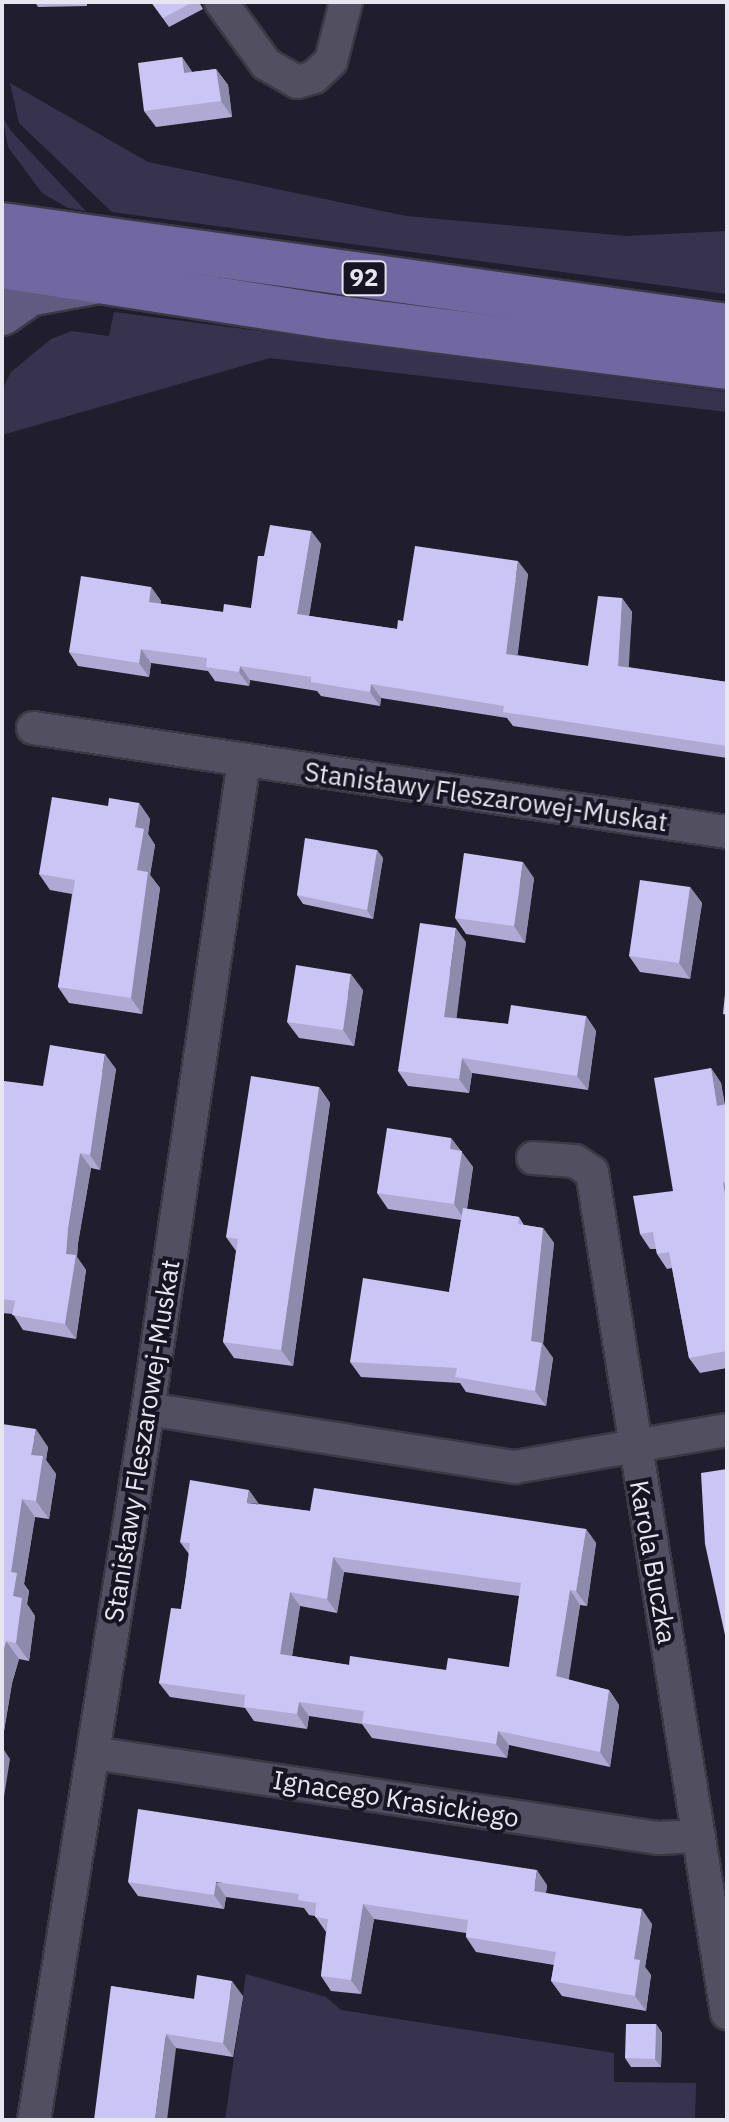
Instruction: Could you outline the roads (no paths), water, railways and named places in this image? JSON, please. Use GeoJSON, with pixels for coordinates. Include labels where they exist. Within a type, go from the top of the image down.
{"type":"FeatureCollection","features":[{"type":"Feature","properties":{"kind":"main road","name":"92"},"geometry":{"type":"LineString","coordinates":[[2,225],[727,326]]}},
{"type":"Feature","properties":{"kind":"main road","name":"92"},"geometry":{"type":"LineString","coordinates":[[2,266],[727,367]]}},
{"type":"Feature","properties":{"kind":"street"},"geometry":{"type":"LineString","coordinates":[[221,2],[266,64],[297,82],[314,77],[331,61],[346,2]]}},
{"type":"Feature","properties":{"kind":"street"},"geometry":{"type":"LineString","coordinates":[[2,313],[29,294],[97,281]]}},
{"type":"Feature","properties":{"kind":"street","name":"Stanisławy Fleszarowej-Muskat"},"geometry":{"type":"LineString","coordinates":[[33,728],[727,832]]}},
{"type":"Feature","properties":{"kind":"street","name":"Stanisławy Fleszarowej-Muskat"},"geometry":{"type":"LineString","coordinates":[[34,2120],[148,1409],[244,761]]}},
{"type":"Feature","properties":{"kind":"street","name":"Karola Buczka"},"geometry":{"type":"LineString","coordinates":[[533,1158],[575,1161],[592,1172],[633,1446],[727,2013]]}},
{"type":"Feature","properties":{"kind":"street"},"geometry":{"type":"LineString","coordinates":[[148,1409],[515,1467],[727,1430]]}},
{"type":"Feature","properties":{"kind":"street","name":"Ignacego Krasickiego"},"geometry":{"type":"LineString","coordinates":[[93,1753],[658,1838],[699,1836]]}}]}
